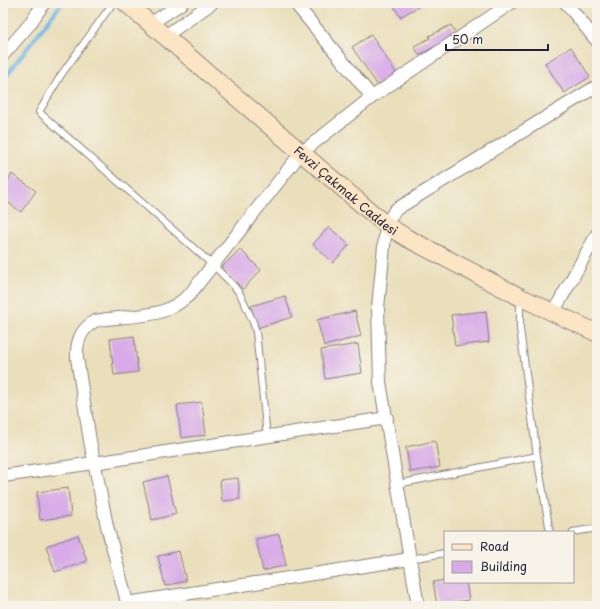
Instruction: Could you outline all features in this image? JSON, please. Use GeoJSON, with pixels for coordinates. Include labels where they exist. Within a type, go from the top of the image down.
{"type":"FeatureCollection","features":[{"type":"Feature","properties":{"kind":"street"},"geometry":{"type":"LineString","coordinates":[[3,55],[29,25],[44,3]]}},
{"type":"Feature","properties":{"kind":"street","name":"Fevzi Çakmak Caddesi"},"geometry":{"type":"LineString","coordinates":[[126,3],[386,225],[406,238],[520,297],[597,333]]}},
{"type":"Feature","properties":{"kind":"street"},"geometry":{"type":"LineString","coordinates":[[150,24],[182,3]]}},
{"type":"Feature","properties":{"kind":"street"},"geometry":{"type":"LineString","coordinates":[[165,36],[212,3]]}},
{"type":"Feature","properties":{"kind":"street"},"geometry":{"type":"LineString","coordinates":[[295,3],[372,97]]}},
{"type":"Feature","properties":{"kind":"street"},"geometry":{"type":"LineString","coordinates":[[410,559],[128,605],[107,526],[94,464],[76,348],[82,331],[95,321],[160,312],[172,308],[181,302],[190,294],[301,153],[372,97],[511,3]]}},
{"type":"Feature","properties":{"kind":"street"},"geometry":{"type":"LineString","coordinates":[[566,3],[597,41]]}},
{"type":"Feature","properties":{"kind":"street"},"geometry":{"type":"LineString","coordinates":[[418,606],[380,382],[378,308],[386,225],[395,210],[597,86]]}},
{"type":"Feature","properties":{"kind":"street"},"geometry":{"type":"LineString","coordinates":[[552,313],[597,234]]}},
{"type":"Feature","properties":{"kind":"street"},"geometry":{"type":"LineString","coordinates":[[3,476],[94,464],[387,418]]}},
{"type":"Feature","properties":{"kind":"lane"},"geometry":{"type":"LineString","coordinates":[[113,3],[61,75],[39,112],[212,265],[233,285],[240,294],[248,308],[256,332],[267,437]]}},
{"type":"Feature","properties":{"kind":"lane"},"geometry":{"type":"LineString","coordinates":[[520,297],[520,329],[537,456],[550,531]]}},
{"type":"Feature","properties":{"kind":"lane"},"geometry":{"type":"LineString","coordinates":[[398,484],[537,456]]}},
{"type":"Feature","properties":{"kind":"lane"},"geometry":{"type":"LineString","coordinates":[[574,532],[597,528]]}},
{"type":"Feature","properties":{"kind":"lane"},"geometry":{"type":"LineString","coordinates":[[410,559],[444,553]]}},
{"type":"Feature","properties":{"kind":"building"},"geometry":{"type":"Polygon","coordinates":[[[425,3],[400,17],[393,4],[425,3]]]}},
{"type":"Feature","properties":{"kind":"building"},"geometry":{"type":"Polygon","coordinates":[[[451,25],[458,37],[435,49],[434,47],[419,55],[414,46],[430,38],[429,36],[451,25]]]}},
{"type":"Feature","properties":{"kind":"building"},"geometry":{"type":"Polygon","coordinates":[[[371,35],[397,74],[378,86],[352,47],[371,35]]]}},
{"type":"Feature","properties":{"kind":"building"},"geometry":{"type":"Polygon","coordinates":[[[571,47],[590,77],[564,93],[545,63],[571,47]]]}},
{"type":"Feature","properties":{"kind":"building"},"geometry":{"type":"Polygon","coordinates":[[[12,174],[36,191],[21,212],[3,199],[3,187],[12,174]]]}},
{"type":"Feature","properties":{"kind":"building"},"geometry":{"type":"Polygon","coordinates":[[[329,227],[349,245],[333,263],[313,244],[329,227]]]}},
{"type":"Feature","properties":{"kind":"building"},"geometry":{"type":"Polygon","coordinates":[[[240,249],[261,270],[243,289],[221,268],[240,249]]]}},
{"type":"Feature","properties":{"kind":"building"},"geometry":{"type":"Polygon","coordinates":[[[285,296],[292,317],[257,328],[251,306],[285,296]]]}},
{"type":"Feature","properties":{"kind":"building"},"geometry":{"type":"Polygon","coordinates":[[[355,311],[361,336],[324,346],[317,320],[355,311]]]}},
{"type":"Feature","properties":{"kind":"building"},"geometry":{"type":"Polygon","coordinates":[[[486,311],[489,342],[455,346],[451,315],[486,311]]]}},
{"type":"Feature","properties":{"kind":"building"},"geometry":{"type":"Polygon","coordinates":[[[134,336],[138,372],[114,375],[110,339],[134,336]]]}},
{"type":"Feature","properties":{"kind":"building"},"geometry":{"type":"Polygon","coordinates":[[[358,344],[362,373],[325,379],[321,350],[358,344]]]}},
{"type":"Feature","properties":{"kind":"building"},"geometry":{"type":"Polygon","coordinates":[[[202,402],[206,435],[181,438],[177,405],[202,402]]]}},
{"type":"Feature","properties":{"kind":"building"},"geometry":{"type":"Polygon","coordinates":[[[435,441],[440,467],[410,472],[406,447],[435,441]]]}},
{"type":"Feature","properties":{"kind":"building"},"geometry":{"type":"Polygon","coordinates":[[[167,476],[176,514],[152,520],[143,482],[167,476]]]}},
{"type":"Feature","properties":{"kind":"building"},"geometry":{"type":"Polygon","coordinates":[[[238,478],[240,499],[222,501],[220,480],[238,478]]]}},
{"type":"Feature","properties":{"kind":"building"},"geometry":{"type":"Polygon","coordinates":[[[68,488],[71,516],[40,520],[37,492],[68,488]]]}},
{"type":"Feature","properties":{"kind":"building"},"geometry":{"type":"Polygon","coordinates":[[[279,534],[286,565],[263,571],[256,539],[279,534]]]}},
{"type":"Feature","properties":{"kind":"building"},"geometry":{"type":"Polygon","coordinates":[[[78,535],[87,561],[55,572],[46,546],[78,535]]]}},
{"type":"Feature","properties":{"kind":"building"},"geometry":{"type":"Polygon","coordinates":[[[179,551],[186,581],[165,586],[158,556],[179,551]]]}},
{"type":"Feature","properties":{"kind":"building"},"geometry":{"type":"Polygon","coordinates":[[[444,580],[444,583],[466,583],[469,600],[437,605],[433,582],[444,580]]]}},
{"type":"Feature","properties":{"kind":"waterway"},"geometry":{"type":"LineString","coordinates":[[3,80],[62,3]]}}]}
